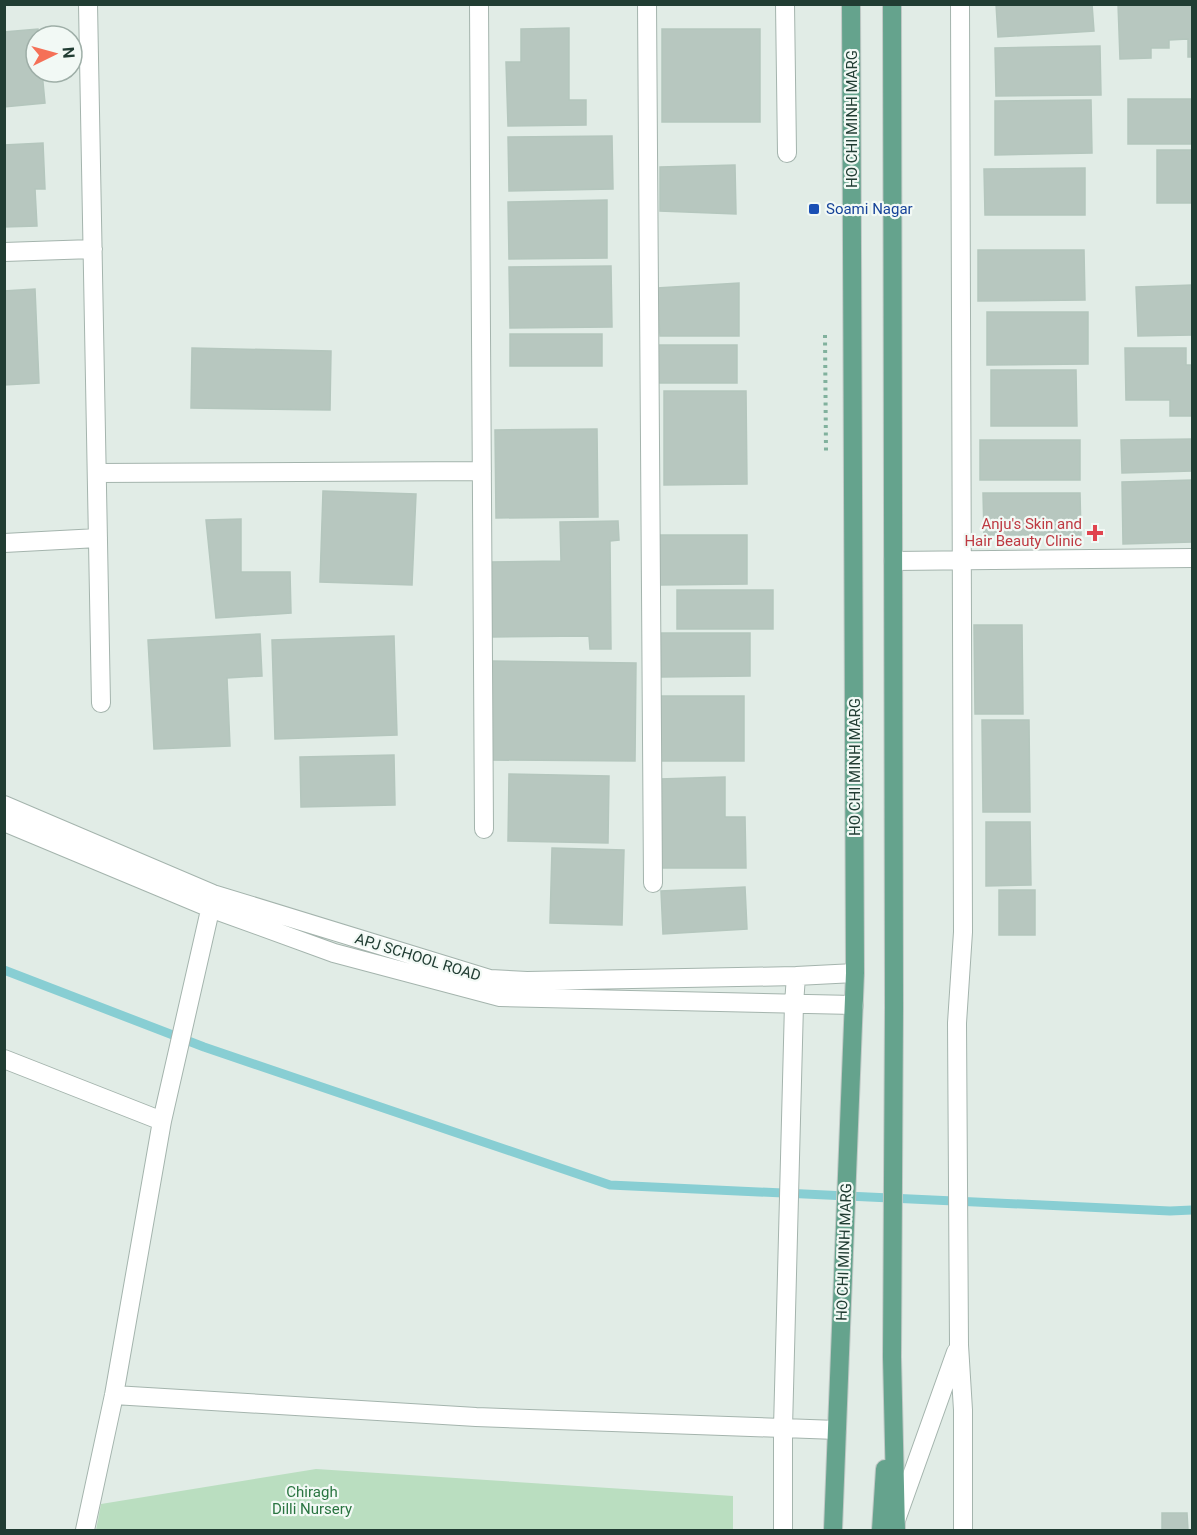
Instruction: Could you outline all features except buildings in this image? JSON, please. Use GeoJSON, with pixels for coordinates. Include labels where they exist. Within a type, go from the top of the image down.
{"type":"FeatureCollection","features":[{"type":"Feature","properties":{"kind":"main road","name":"HO CHI MINH MARG"},"geometry":{"type":"LineString","coordinates":[[833,1530],[855,973],[851,4]]}},
{"type":"Feature","properties":{"kind":"main road"},"geometry":{"type":"LineString","coordinates":[[892,4],[894,1007],[892,1357],[896,1525]]}},
{"type":"Feature","properties":{"kind":"main road"},"geometry":{"type":"LineString","coordinates":[[881,1530],[892,1357]]}},
{"type":"Feature","properties":{"kind":"street"},"geometry":{"type":"LineString","coordinates":[[88,4],[101,703]]}},
{"type":"Feature","properties":{"kind":"street"},"geometry":{"type":"LineString","coordinates":[[479,4],[484,830]]}},
{"type":"Feature","properties":{"kind":"street"},"geometry":{"type":"LineString","coordinates":[[647,4],[653,883]]}},
{"type":"Feature","properties":{"kind":"street"},"geometry":{"type":"LineString","coordinates":[[785,4],[787,153]]}},
{"type":"Feature","properties":{"kind":"street"},"geometry":{"type":"LineString","coordinates":[[960,4],[963,932],[957,1023],[959,1345],[963,1410],[963,1530]]}},
{"type":"Feature","properties":{"kind":"street"},"geometry":{"type":"LineString","coordinates":[[4,252],[93,249]]}},
{"type":"Feature","properties":{"kind":"street"},"geometry":{"type":"LineString","coordinates":[[97,473],[482,471]]}},
{"type":"Feature","properties":{"kind":"street"},"geometry":{"type":"LineString","coordinates":[[4,543],[98,538]]}},
{"type":"Feature","properties":{"kind":"street"},"geometry":{"type":"LineString","coordinates":[[893,561],[1192,558]]}},
{"type":"Feature","properties":{"kind":"street","name":"APJ SCHOOL ROAD"},"geometry":{"type":"LineString","coordinates":[[4,805],[212,901],[490,979],[526,981],[855,973]]}},
{"type":"Feature","properties":{"kind":"street"},"geometry":{"type":"LineString","coordinates":[[4,822],[212,901],[333,952],[501,997],[854,1005]]}},
{"type":"Feature","properties":{"kind":"street"},"geometry":{"type":"LineString","coordinates":[[85,1530],[114,1395],[162,1121],[212,901]]}},
{"type":"Feature","properties":{"kind":"street"},"geometry":{"type":"LineString","coordinates":[[783,1530],[783,1428],[796,976]]}},
{"type":"Feature","properties":{"kind":"street"},"geometry":{"type":"LineString","coordinates":[[4,1059],[162,1121]]}},
{"type":"Feature","properties":{"kind":"street"},"geometry":{"type":"LineString","coordinates":[[896,1525],[959,1345]]}},
{"type":"Feature","properties":{"kind":"street"},"geometry":{"type":"LineString","coordinates":[[114,1395],[476,1417],[837,1431]]}},
{"type":"Feature","properties":{"kind":"path"},"geometry":{"type":"LineString","coordinates":[[825,335],[825,452]]}},
{"type":"Feature","properties":{"kind":"green space","name":"Chiragh Dilli Nursery"},"geometry":{"type":"Polygon","coordinates":[[[316,1469],[733,1496],[733,1530],[96,1530],[101,1504],[316,1469]]]}},
{"type":"Feature","properties":{"kind":"waterway"},"geometry":{"type":"LineString","coordinates":[[4,970],[204,1047],[610,1185],[1170,1211],[1192,1210]]}},
{"type":"Feature","properties":{"kind":"place","name":"Soami Nagar"},"geometry":{"type":"Point","coordinates":[814,209]}},
{"type":"Feature","properties":{"kind":"place","name":"Anju's Skin and Hair Beauty Clinic"},"geometry":{"type":"Point","coordinates":[1095,533]}}]}
